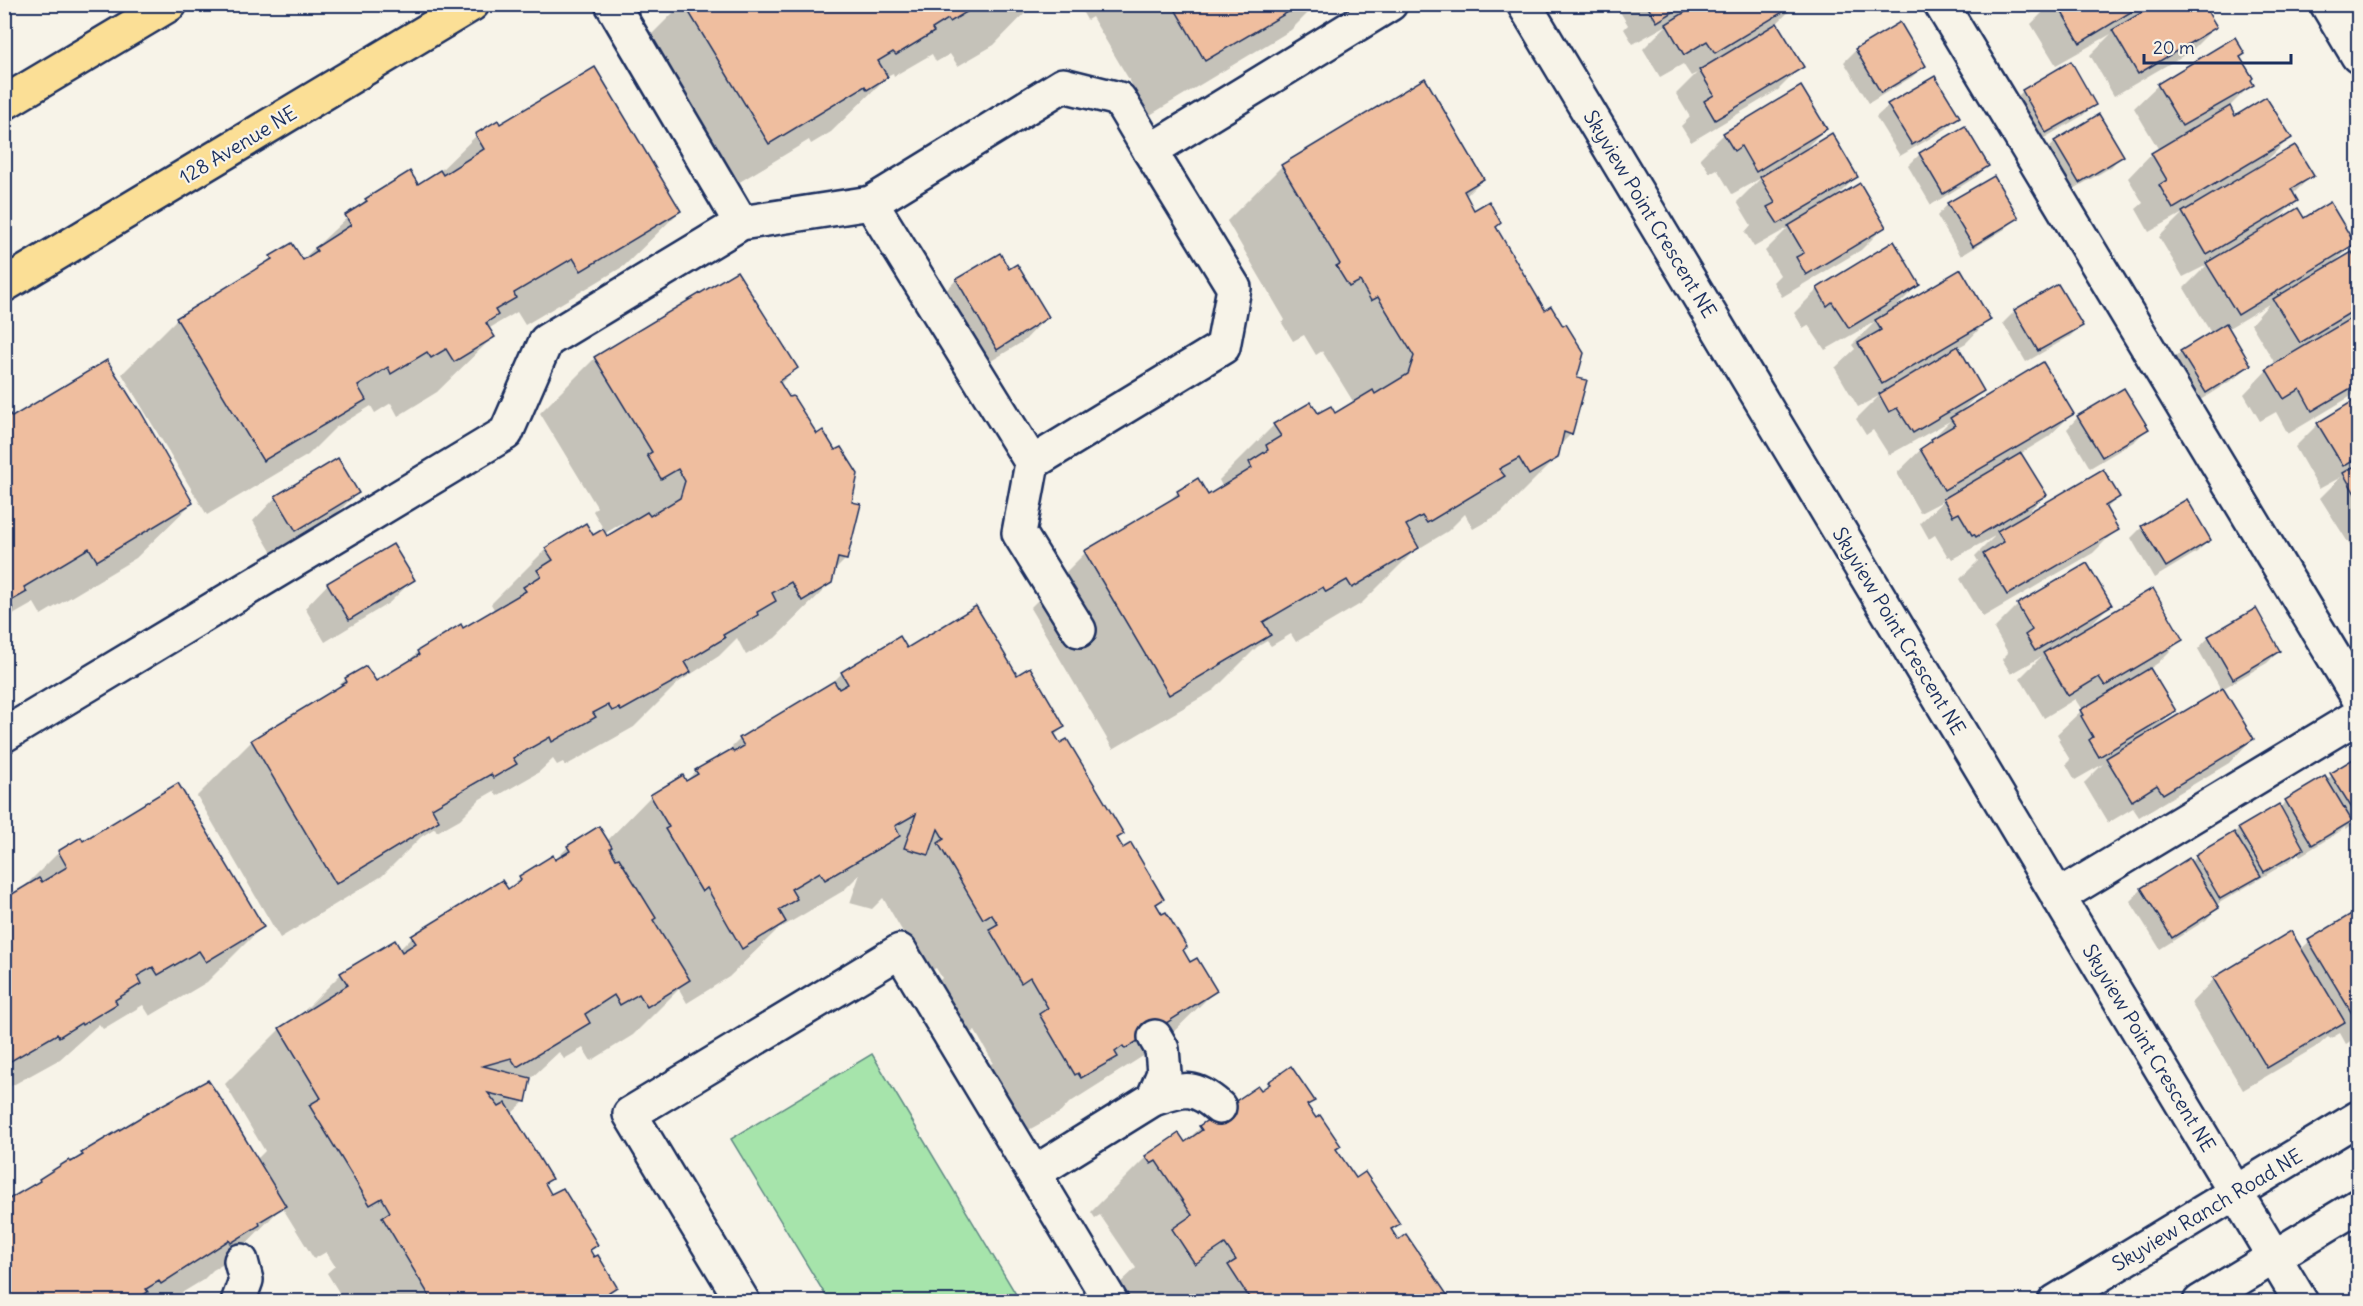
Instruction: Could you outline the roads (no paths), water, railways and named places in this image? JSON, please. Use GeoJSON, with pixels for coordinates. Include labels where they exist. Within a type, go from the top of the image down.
{"type":"FeatureCollection","features":[{"type":"Feature","properties":{"kind":"main road"},"geometry":{"type":"LineString","coordinates":[[4,103],[170,4]]}},
{"type":"Feature","properties":{"kind":"main road","name":"128 Avenue NE"},"geometry":{"type":"LineString","coordinates":[[4,285],[472,4]]}},
{"type":"Feature","properties":{"kind":"street"},"geometry":{"type":"LineString","coordinates":[[612,4],[741,222]]}},
{"type":"Feature","properties":{"kind":"street"},"geometry":{"type":"LineString","coordinates":[[1150,151],[1390,4]]}},
{"type":"Feature","properties":{"kind":"street","name":"Skyview Point Crescent NE"},"geometry":{"type":"LineString","coordinates":[[1524,4],[2301,1302]]}},
{"type":"Feature","properties":{"kind":"street"},"geometry":{"type":"LineString","coordinates":[[1941,4],[2358,697]]}},
{"type":"Feature","properties":{"kind":"street"},"geometry":{"type":"LineString","coordinates":[[2328,4],[2358,56]]}},
{"type":"Feature","properties":{"kind":"street"},"geometry":{"type":"LineString","coordinates":[[4,735],[506,433],[546,341],[741,222],[871,203],[1063,84],[1119,99],[1234,288],[1223,347],[1032,463]]}},
{"type":"Feature","properties":{"kind":"street"},"geometry":{"type":"LineString","coordinates":[[871,203],[1032,463],[1019,533],[1079,630]]}},
{"type":"Feature","properties":{"kind":"street"},"geometry":{"type":"LineString","coordinates":[[2058,897],[2358,716]]}},
{"type":"Feature","properties":{"kind":"street"},"geometry":{"type":"LineString","coordinates":[[743,1302],[630,1114],[900,951],[1111,1302]]}},
{"type":"Feature","properties":{"kind":"street"},"geometry":{"type":"LineString","coordinates":[[1153,1099],[1164,1073],[1162,1049],[1155,1037]]}},
{"type":"Feature","properties":{"kind":"street"},"geometry":{"type":"LineString","coordinates":[[1034,1173],[1153,1099],[1181,1090],[1203,1093],[1219,1107]]}},
{"type":"Feature","properties":{"kind":"street","name":"Skyview Ranch Road NE"},"geometry":{"type":"LineString","coordinates":[[2055,1302],[2358,1118]]}},
{"type":"Feature","properties":{"kind":"street"},"geometry":{"type":"LineString","coordinates":[[2200,1302],[2358,1206]]}},
{"type":"Feature","properties":{"kind":"street"},"geometry":{"type":"LineString","coordinates":[[238,1302],[246,1280],[241,1261]]}}]}
